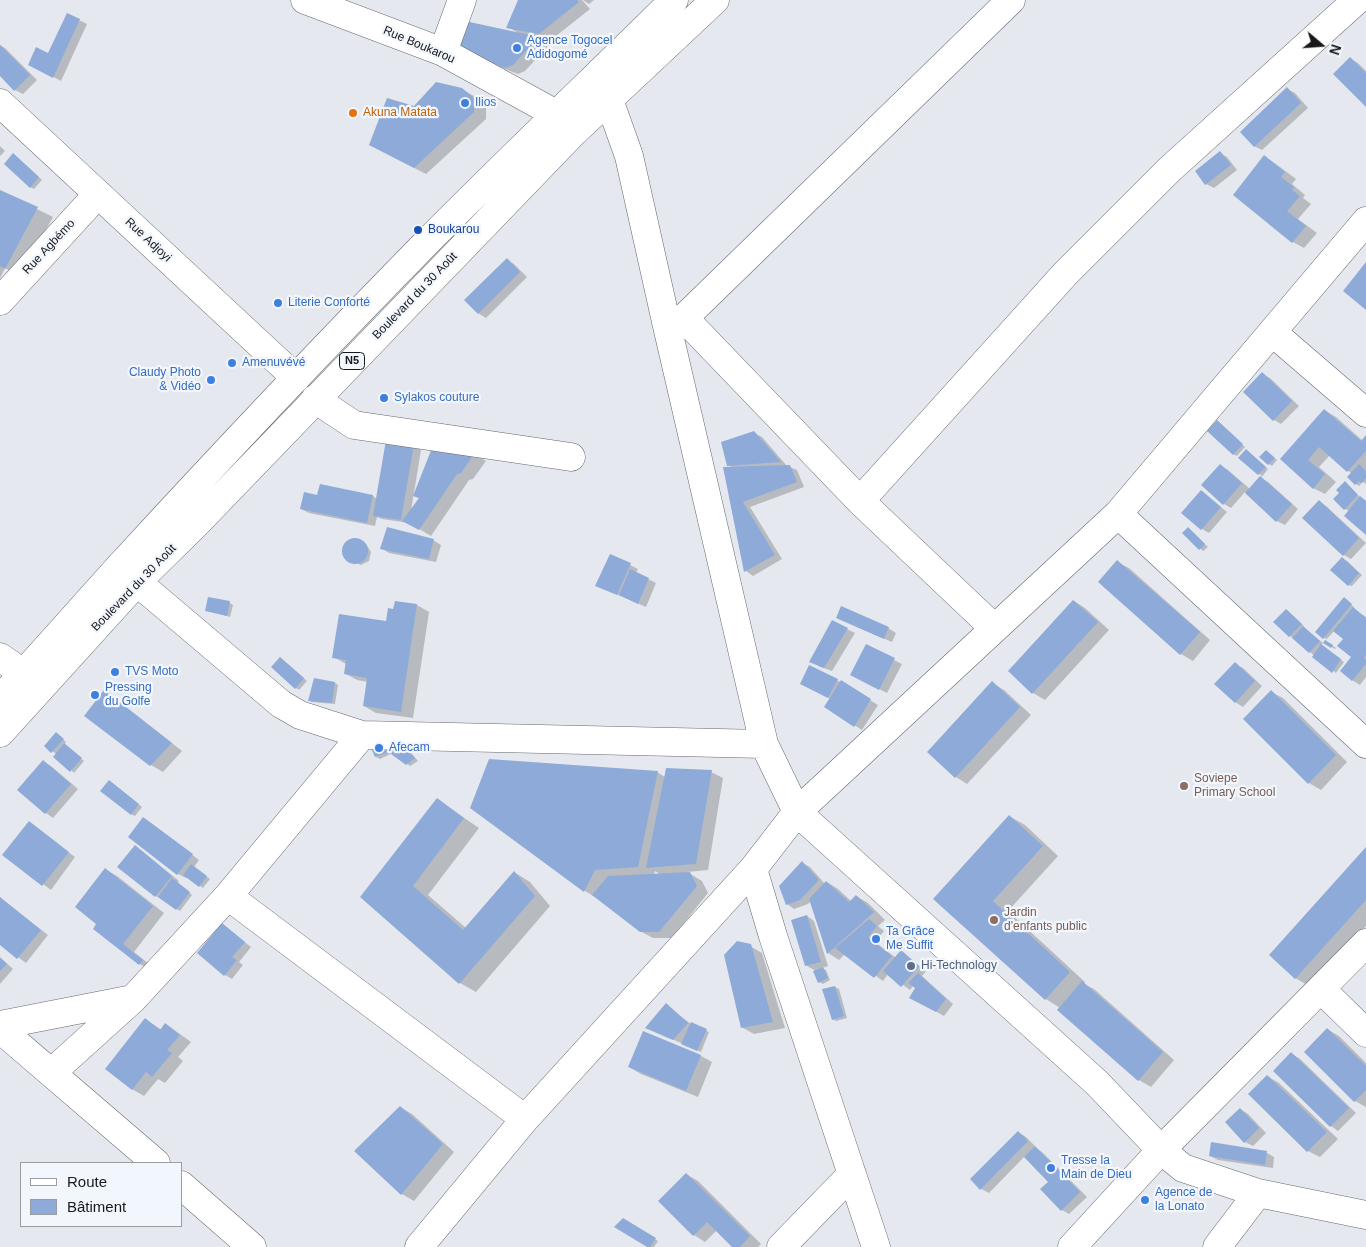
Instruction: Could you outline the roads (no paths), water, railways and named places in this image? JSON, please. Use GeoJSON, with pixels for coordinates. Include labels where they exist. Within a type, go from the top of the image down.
{"type":"FeatureCollection","features":[{"type":"Feature","properties":{"kind":"main road","name":"Rue Boukarou"},"geometry":{"type":"LineString","coordinates":[[305,0],[443,52],[564,124]]}},
{"type":"Feature","properties":{"kind":"main road"},"geometry":{"type":"LineString","coordinates":[[443,52],[462,0]]}},
{"type":"Feature","properties":{"kind":"main road","name":"Boulevard du 30 Août"},"geometry":{"type":"LineString","coordinates":[[601,91],[674,0]]}},
{"type":"Feature","properties":{"kind":"main road","name":"Boulevard du 30 Août"},"geometry":{"type":"LineString","coordinates":[[0,733],[129,574],[296,378],[429,240],[601,91],[715,0]]}},
{"type":"Feature","properties":{"kind":"main road"},"geometry":{"type":"LineString","coordinates":[[675,322],[1011,0]]}},
{"type":"Feature","properties":{"kind":"main road"},"geometry":{"type":"LineString","coordinates":[[860,501],[1065,274],[1170,169],[1357,0]]}},
{"type":"Feature","properties":{"kind":"main road"},"geometry":{"type":"LineString","coordinates":[[601,91],[629,156],[675,322],[764,744],[797,812],[1096,1083],[1161,1150],[1184,1168],[1258,1193],[1366,1215]]}},
{"type":"Feature","properties":{"kind":"main road","name":"Rue Adjoyi"},"geometry":{"type":"LineString","coordinates":[[0,103],[296,378]]}},
{"type":"Feature","properties":{"kind":"main road","name":"Boulevard du 30 Août"},"geometry":{"type":"LineString","coordinates":[[0,700],[24,674],[129,574],[196,524],[315,399],[564,124]]}},
{"type":"Feature","properties":{"kind":"main road","name":"Rue Agbémo"},"geometry":{"type":"LineString","coordinates":[[0,301],[98,194]]}},
{"type":"Feature","properties":{"kind":"main road"},"geometry":{"type":"LineString","coordinates":[[420,1247],[525,1119],[753,869],[797,812],[1118,514],[1366,221]]}},
{"type":"Feature","properties":{"kind":"main road"},"geometry":{"type":"LineString","coordinates":[[675,322],[994,628]]}},
{"type":"Feature","properties":{"kind":"main road"},"geometry":{"type":"LineString","coordinates":[[1272,332],[1366,414]]}},
{"type":"Feature","properties":{"kind":"main road"},"geometry":{"type":"LineString","coordinates":[[315,399],[354,425],[572,457]]}},
{"type":"Feature","properties":{"kind":"main road"},"geometry":{"type":"LineString","coordinates":[[1118,514],[1366,744]]}},
{"type":"Feature","properties":{"kind":"main road"},"geometry":{"type":"LineString","coordinates":[[129,574],[281,704],[300,715],[362,735],[764,744]]}},
{"type":"Feature","properties":{"kind":"main road"},"geometry":{"type":"LineString","coordinates":[[0,657],[24,674]]}},
{"type":"Feature","properties":{"kind":"main road"},"geometry":{"type":"LineString","coordinates":[[51,1073],[133,999],[228,896],[362,735]]}},
{"type":"Feature","properties":{"kind":"main road"},"geometry":{"type":"LineString","coordinates":[[753,869],[773,936],[876,1247]]}},
{"type":"Feature","properties":{"kind":"main road"},"geometry":{"type":"LineString","coordinates":[[228,896],[525,1119]]}},
{"type":"Feature","properties":{"kind":"main road"},"geometry":{"type":"LineString","coordinates":[[1072,1247],[1161,1150],[1366,943]]}},
{"type":"Feature","properties":{"kind":"main road"},"geometry":{"type":"LineString","coordinates":[[1321,989],[1366,1033]]}},
{"type":"Feature","properties":{"kind":"main road"},"geometry":{"type":"LineString","coordinates":[[0,1024],[133,999]]}},
{"type":"Feature","properties":{"kind":"main road"},"geometry":{"type":"LineString","coordinates":[[0,1029],[155,1162]]}},
{"type":"Feature","properties":{"kind":"main road"},"geometry":{"type":"LineString","coordinates":[[781,1247],[852,1174]]}},
{"type":"Feature","properties":{"kind":"main road"},"geometry":{"type":"LineString","coordinates":[[182,1187],[252,1247]]}},
{"type":"Feature","properties":{"kind":"main road"},"geometry":{"type":"LineString","coordinates":[[1218,1247],[1258,1193]]}},
{"type":"Feature","properties":{"kind":"place","name":"Agence Togocel Adidogomé"},"geometry":{"type":"Point","coordinates":[517,48]}},
{"type":"Feature","properties":{"kind":"place","name":"Ilios"},"geometry":{"type":"Point","coordinates":[465,103]}},
{"type":"Feature","properties":{"kind":"place","name":"Akuna Matata"},"geometry":{"type":"Point","coordinates":[353,113]}},
{"type":"Feature","properties":{"kind":"place","name":"Boukarou"},"geometry":{"type":"Point","coordinates":[418,230]}},
{"type":"Feature","properties":{"kind":"place","name":"Literie Conforté"},"geometry":{"type":"Point","coordinates":[278,303]}},
{"type":"Feature","properties":{"kind":"place","name":"Amenuvévé"},"geometry":{"type":"Point","coordinates":[232,363]}},
{"type":"Feature","properties":{"kind":"place","name":"Claudy Photo & Vidéo"},"geometry":{"type":"Point","coordinates":[211,380]}},
{"type":"Feature","properties":{"kind":"place","name":"Sylakos couture"},"geometry":{"type":"Point","coordinates":[384,398]}},
{"type":"Feature","properties":{"kind":"place","name":"TVS Moto"},"geometry":{"type":"Point","coordinates":[115,672]}},
{"type":"Feature","properties":{"kind":"place","name":"Pressing du Golfe"},"geometry":{"type":"Point","coordinates":[95,695]}},
{"type":"Feature","properties":{"kind":"place","name":"Afecam"},"geometry":{"type":"Point","coordinates":[379,748]}},
{"type":"Feature","properties":{"kind":"place","name":"Soviepe Primary School"},"geometry":{"type":"Point","coordinates":[1184,786]}},
{"type":"Feature","properties":{"kind":"place","name":"Jardin d'enfants public"},"geometry":{"type":"Point","coordinates":[994,920]}},
{"type":"Feature","properties":{"kind":"place","name":"Ta Grâce Me Suffit"},"geometry":{"type":"Point","coordinates":[876,939]}},
{"type":"Feature","properties":{"kind":"place","name":"Hi-Technology"},"geometry":{"type":"Point","coordinates":[911,966]}},
{"type":"Feature","properties":{"kind":"place","name":"Tresse la Main de Dieu"},"geometry":{"type":"Point","coordinates":[1051,1168]}},
{"type":"Feature","properties":{"kind":"place","name":"Agence de la Lonato"},"geometry":{"type":"Point","coordinates":[1145,1200]}}]}
